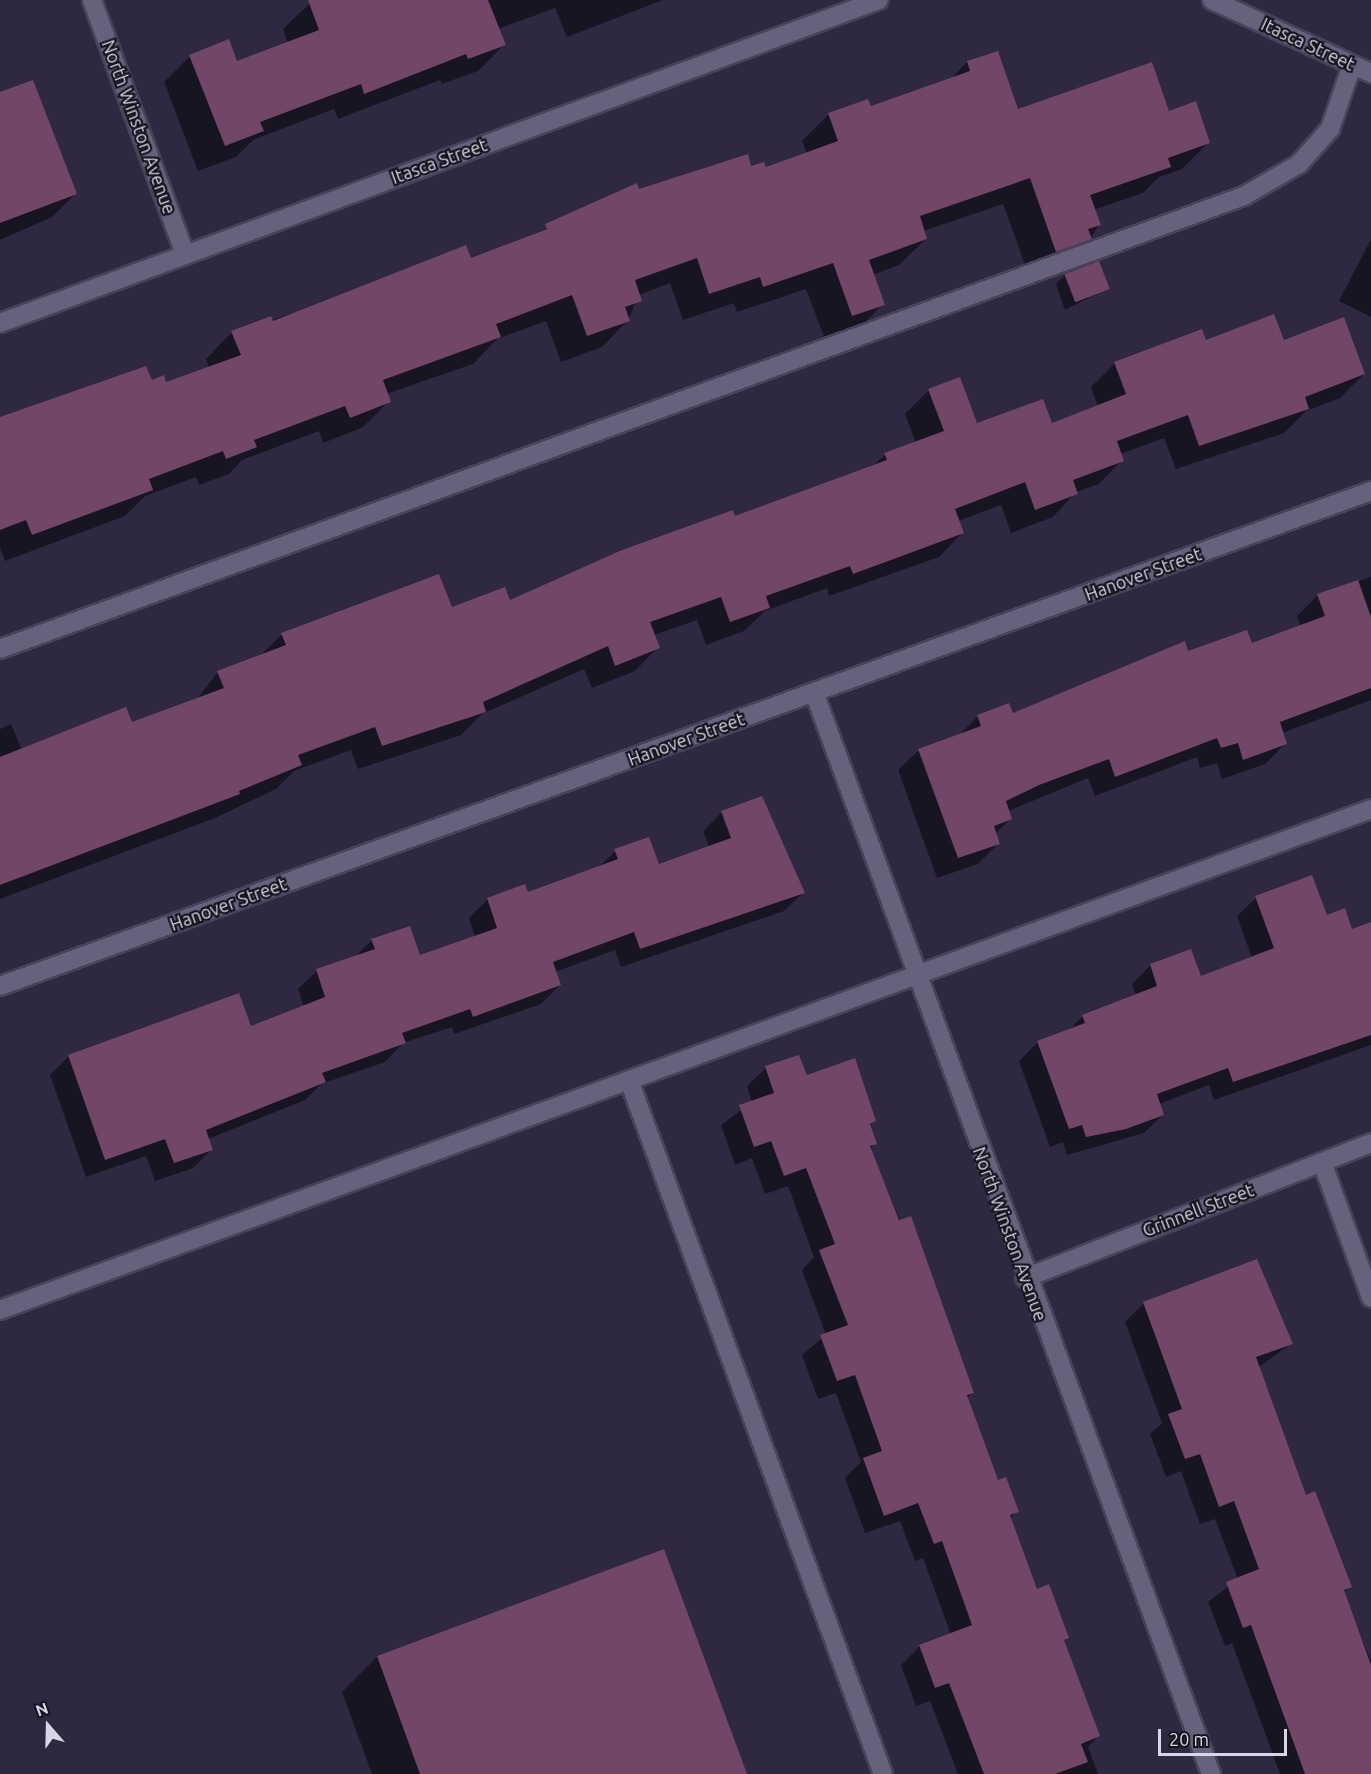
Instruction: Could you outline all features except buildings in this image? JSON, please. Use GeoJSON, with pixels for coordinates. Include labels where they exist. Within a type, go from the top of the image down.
{"type":"FeatureCollection","features":[{"type":"Feature","properties":{"kind":"street","name":"North Winston Avenue"},"geometry":{"type":"LineString","coordinates":[[92,0],[185,254]]}},
{"type":"Feature","properties":{"kind":"street","name":"Itasca Street"},"geometry":{"type":"LineString","coordinates":[[0,323],[879,0]]}},
{"type":"Feature","properties":{"kind":"street","name":"Itasca Street"},"geometry":{"type":"LineString","coordinates":[[1212,0],[1371,74]]}},
{"type":"Feature","properties":{"kind":"street"},"geometry":{"type":"LineString","coordinates":[[0,649],[1244,196],[1299,164],[1330,129],[1352,65]]}},
{"type":"Feature","properties":{"kind":"street","name":"Hanover Street"},"geometry":{"type":"LineString","coordinates":[[0,986],[1371,491]]}},
{"type":"Feature","properties":{"kind":"street","name":"North Winston Avenue"},"geometry":{"type":"LineString","coordinates":[[814,692],[1025,1278],[1211,1774]]}},
{"type":"Feature","properties":{"kind":"street"},"geometry":{"type":"LineString","coordinates":[[0,1310],[1371,809]]}},
{"type":"Feature","properties":{"kind":"street"},"geometry":{"type":"LineString","coordinates":[[629,1080],[883,1774]]}},
{"type":"Feature","properties":{"kind":"street","name":"Grinnell Street"},"geometry":{"type":"LineString","coordinates":[[1025,1278],[1371,1143]]}},
{"type":"Feature","properties":{"kind":"street"},"geometry":{"type":"LineString","coordinates":[[1322,1162],[1371,1297]]}}]}
